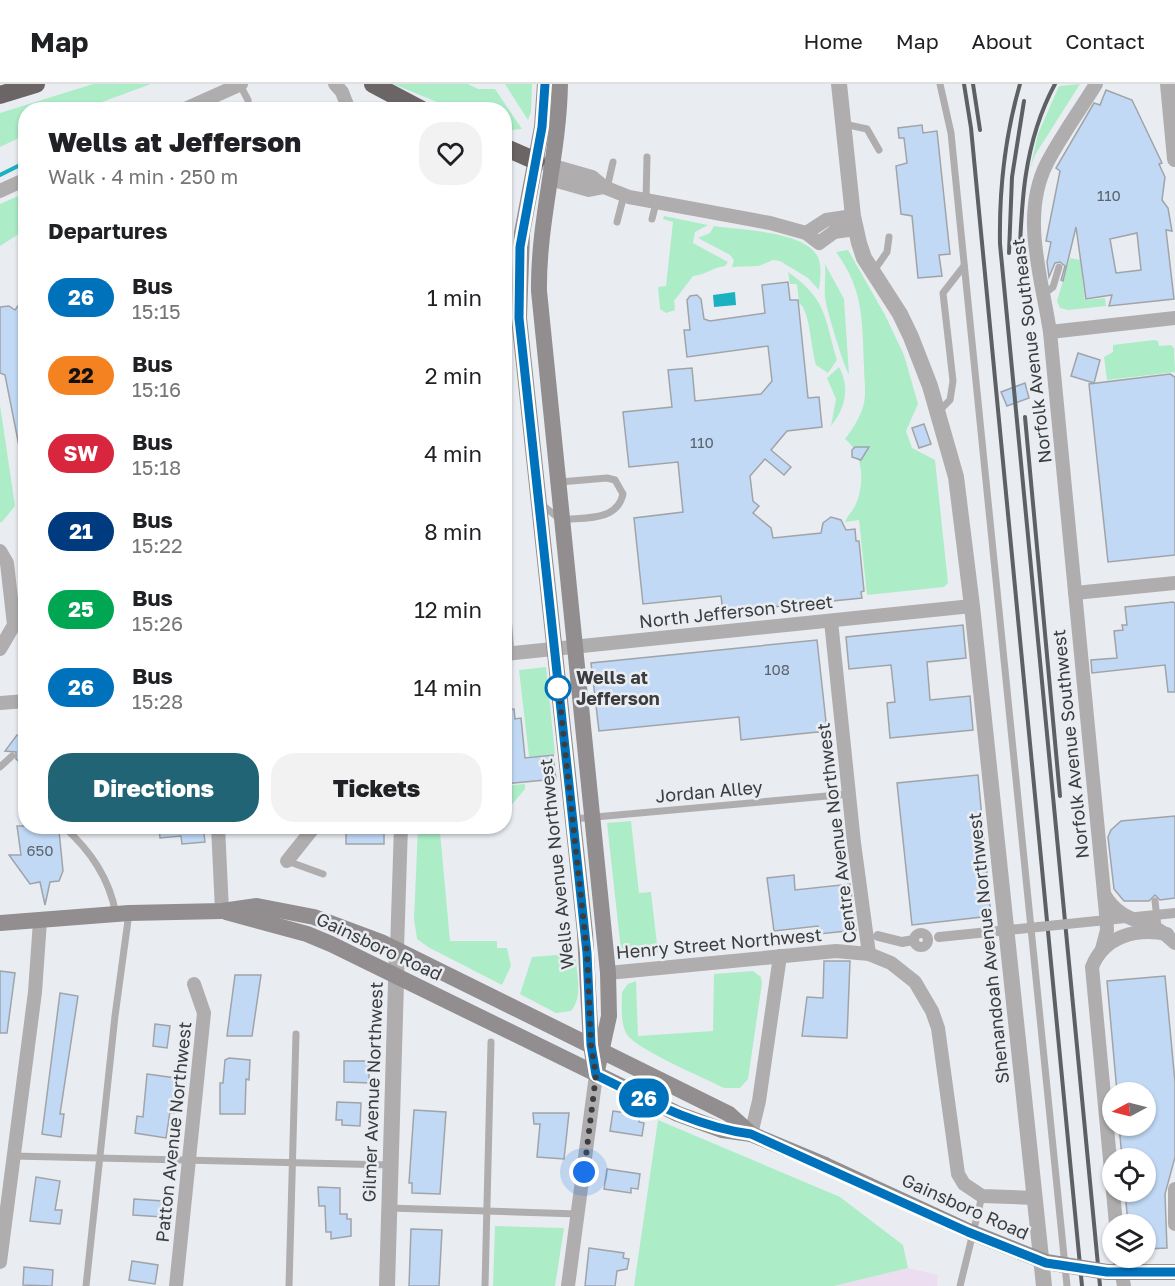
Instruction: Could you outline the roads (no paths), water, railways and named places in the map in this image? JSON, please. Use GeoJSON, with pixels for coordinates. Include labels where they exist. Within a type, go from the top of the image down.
{"type":"FeatureCollection","features":[{"type":"Feature","properties":{"kind":"highway"},"geometry":{"type":"LineString","coordinates":[[0,95],[36,84]]}},
{"type":"Feature","properties":{"kind":"highway"},"geometry":{"type":"LineString","coordinates":[[373,84],[407,102]]}},
{"type":"Feature","properties":{"kind":"highway"},"geometry":{"type":"LineString","coordinates":[[512,151],[546,168]]}},
{"type":"Feature","properties":{"kind":"main road"},"geometry":{"type":"LineString","coordinates":[[545,84],[542,127],[546,168]]}},
{"type":"Feature","properties":{"kind":"main road"},"geometry":{"type":"LineString","coordinates":[[546,168],[560,84]]}},
{"type":"Feature","properties":{"kind":"main road","name":"Wells Avenue Northwest"},"geometry":{"type":"LineString","coordinates":[[546,168],[539,291],[608,973],[609,1016],[597,1048]]}},
{"type":"Feature","properties":{"kind":"main road","name":"Wells Avenue Northwest"},"geometry":{"type":"LineString","coordinates":[[546,168],[522,232],[519,301],[538,501],[597,1048],[596,1075]]}},
{"type":"Feature","properties":{"kind":"main road","name":"Gainsboro Road"},"geometry":{"type":"LineString","coordinates":[[222,911],[257,906],[339,924],[397,949],[729,1114],[751,1134]]}},
{"type":"Feature","properties":{"kind":"main road"},"geometry":{"type":"LineString","coordinates":[[0,923],[123,914],[222,911]]}},
{"type":"Feature","properties":{"kind":"main road","name":"Gainsboro Road"},"geometry":{"type":"LineString","coordinates":[[222,911],[306,934],[596,1075],[700,1122],[722,1130],[751,1134],[825,1165],[968,1232],[1046,1263],[1107,1272],[1175,1272]]}},
{"type":"Feature","properties":{"kind":"street"},"geometry":{"type":"LineString","coordinates":[[201,102],[241,84]]}},
{"type":"Feature","properties":{"kind":"street"},"geometry":{"type":"LineString","coordinates":[[335,84],[342,92],[346,102]]}},
{"type":"Feature","properties":{"kind":"street","name":"Shenandoah Avenue Northwest"},"geometry":{"type":"LineString","coordinates":[[839,84],[854,222],[864,258],[900,314],[911,337],[938,412],[956,477],[972,606],[1044,1286]]}},
{"type":"Feature","properties":{"kind":"street","name":"Norfolk Avenue Southeast"},"geometry":{"type":"LineString","coordinates":[[1075,593],[1050,332],[1036,254],[1037,198],[1047,164],[1096,84]]}},
{"type":"Feature","properties":{"kind":"street"},"geometry":{"type":"LineString","coordinates":[[1168,84],[1175,159]]}},
{"type":"Feature","properties":{"kind":"street"},"geometry":{"type":"LineString","coordinates":[[546,168],[589,190],[605,188],[651,202],[770,223],[806,233],[819,243],[854,222]]}},
{"type":"Feature","properties":{"kind":"street"},"geometry":{"type":"LineString","coordinates":[[0,190],[18,182]]}},
{"type":"Feature","properties":{"kind":"street"},"geometry":{"type":"LineString","coordinates":[[806,233],[826,220],[854,222]]}},
{"type":"Feature","properties":{"kind":"street"},"geometry":{"type":"LineString","coordinates":[[1050,332],[1175,318]]}},
{"type":"Feature","properties":{"kind":"street"},"geometry":{"type":"LineString","coordinates":[[0,551],[8,563],[14,625],[0,649]]}},
{"type":"Feature","properties":{"kind":"street"},"geometry":{"type":"LineString","coordinates":[[1075,593],[1175,583]]}},
{"type":"Feature","properties":{"kind":"street","name":"Norfolk Avenue Southwest"},"geometry":{"type":"LineString","coordinates":[[1075,593],[1107,930],[1102,949],[1092,967],[1115,1214]]}},
{"type":"Feature","properties":{"kind":"street","name":"North Jefferson Street"},"geometry":{"type":"LineString","coordinates":[[512,653],[972,606]]}},
{"type":"Feature","properties":{"kind":"street","name":"Centre Avenue Northwest"},"geometry":{"type":"LineString","coordinates":[[831,621],[869,954],[905,973],[924,994],[932,1011],[938,1028],[958,1174],[964,1184],[982,1196]]}},
{"type":"Feature","properties":{"kind":"street"},"geometry":{"type":"LineString","coordinates":[[0,703],[18,702]]}},
{"type":"Feature","properties":{"kind":"street"},"geometry":{"type":"LineString","coordinates":[[218,834],[222,911]]}},
{"type":"Feature","properties":{"kind":"street"},"geometry":{"type":"LineString","coordinates":[[287,861],[309,834]]}},
{"type":"Feature","properties":{"kind":"street","name":"Gilmer Avenue Northwest"},"geometry":{"type":"LineString","coordinates":[[387,1286],[401,834]]}},
{"type":"Feature","properties":{"kind":"street"},"geometry":{"type":"LineString","coordinates":[[1103,892],[1112,907],[1126,918],[1167,935]]}},
{"type":"Feature","properties":{"kind":"street"},"geometry":{"type":"LineString","coordinates":[[878,936],[902,942],[914,940],[918,946],[922,947],[934,938],[1175,913]]}},
{"type":"Feature","properties":{"kind":"street"},"geometry":{"type":"LineString","coordinates":[[0,1262],[38,964],[40,921]]}},
{"type":"Feature","properties":{"kind":"street"},"geometry":{"type":"LineString","coordinates":[[1102,949],[1123,936],[1167,935]]}},
{"type":"Feature","properties":{"kind":"street","name":"Henry Street Northwest"},"geometry":{"type":"LineString","coordinates":[[608,973],[836,951],[869,954]]}},
{"type":"Feature","properties":{"kind":"street"},"geometry":{"type":"LineString","coordinates":[[751,1134],[759,1101],[780,957]]}},
{"type":"Feature","properties":{"kind":"street","name":"Patton Avenue Northwest"},"geometry":{"type":"LineString","coordinates":[[176,1286],[204,1013],[194,984]]}},
{"type":"Feature","properties":{"kind":"street","name":"Wells Avenue Northwest"},"geometry":{"type":"LineString","coordinates":[[568,1286],[596,1075]]}},
{"type":"Feature","properties":{"kind":"street"},"geometry":{"type":"LineString","coordinates":[[1175,1189],[1175,1224]]}},
{"type":"Feature","properties":{"kind":"street"},"geometry":{"type":"LineString","coordinates":[[982,1196],[1035,1198]]}},
{"type":"Feature","properties":{"kind":"street"},"geometry":{"type":"LineString","coordinates":[[1121,1268],[1124,1286]]}},
{"type":"Feature","properties":{"kind":"lane"},"geometry":{"type":"LineString","coordinates":[[241,84],[248,102]]}},
{"type":"Feature","properties":{"kind":"lane"},"geometry":{"type":"LineString","coordinates":[[940,84],[951,133],[1067,1286]]}},
{"type":"Feature","properties":{"kind":"lane"},"geometry":{"type":"LineString","coordinates":[[842,124],[855,124],[867,129],[879,150]]}},
{"type":"Feature","properties":{"kind":"lane"},"geometry":{"type":"LineString","coordinates":[[647,157],[652,219]]}},
{"type":"Feature","properties":{"kind":"lane"},"geometry":{"type":"LineString","coordinates":[[605,188],[613,162]]}},
{"type":"Feature","properties":{"kind":"lane"},"geometry":{"type":"LineString","coordinates":[[617,222],[624,195]]}},
{"type":"Feature","properties":{"kind":"lane"},"geometry":{"type":"LineString","coordinates":[[873,272],[887,252],[889,237]]}},
{"type":"Feature","properties":{"kind":"lane"},"geometry":{"type":"LineString","coordinates":[[938,412],[950,400],[953,381],[943,293],[964,266]]}},
{"type":"Feature","properties":{"kind":"lane"},"geometry":{"type":"LineString","coordinates":[[1044,294],[1053,287],[1059,267]]}},
{"type":"Feature","properties":{"kind":"lane"},"geometry":{"type":"LineString","coordinates":[[538,501],[561,520],[610,514],[617,509],[623,494],[615,480],[607,478],[557,483]]}},
{"type":"Feature","properties":{"kind":"lane"},"geometry":{"type":"LineString","coordinates":[[0,767],[12,756]]}},
{"type":"Feature","properties":{"kind":"lane"},"geometry":{"type":"LineString","coordinates":[[571,797],[589,784]]}},
{"type":"Feature","properties":{"kind":"lane","name":"Jordan Alley"},"geometry":{"type":"LineString","coordinates":[[573,819],[849,794]]}},
{"type":"Feature","properties":{"kind":"lane"},"geometry":{"type":"LineString","coordinates":[[72,834],[87,847],[123,914],[86,1286]]}},
{"type":"Feature","properties":{"kind":"lane"},"geometry":{"type":"LineString","coordinates":[[287,861],[323,874]]}},
{"type":"Feature","properties":{"kind":"lane"},"geometry":{"type":"LineString","coordinates":[[1155,900],[1167,935]]}},
{"type":"Feature","properties":{"kind":"lane"},"geometry":{"type":"LineString","coordinates":[[289,1286],[296,1034]]}},
{"type":"Feature","properties":{"kind":"lane"},"geometry":{"type":"LineString","coordinates":[[485,1286],[491,1041]]}},
{"type":"Feature","properties":{"kind":"lane"},"geometry":{"type":"LineString","coordinates":[[13,1156],[391,1166]]}},
{"type":"Feature","properties":{"kind":"lane"},"geometry":{"type":"LineString","coordinates":[[960,1286],[982,1196]]}},
{"type":"Feature","properties":{"kind":"lane"},"geometry":{"type":"LineString","coordinates":[[389,1208],[578,1214]]}},
{"type":"Feature","properties":{"kind":"water"},"geometry":{"type":"Polygon","coordinates":[[[735,292],[736,305],[714,307],[713,295],[735,292]]]}},
{"type":"Feature","properties":{"kind":"waterway"},"geometry":{"type":"LineString","coordinates":[[0,175],[18,166]]}},
{"type":"Feature","properties":{"kind":"railway"},"geometry":{"type":"LineString","coordinates":[[964,84],[971,128],[1082,1286]]}},
{"type":"Feature","properties":{"kind":"railway"},"geometry":{"type":"LineString","coordinates":[[973,84],[980,130]]}},
{"type":"Feature","properties":{"kind":"railway"},"geometry":{"type":"LineString","coordinates":[[1020,84],[1010,123],[1004,163],[1000,244],[1100,1286]]}},
{"type":"Feature","properties":{"kind":"railway"},"geometry":{"type":"LineString","coordinates":[[1019,272],[1023,199],[1030,152],[1044,106],[1055,84]]}},
{"type":"Feature","properties":{"kind":"railway"},"geometry":{"type":"LineString","coordinates":[[1009,253],[1012,177],[1024,101]]}},
{"type":"Feature","properties":{"kind":"railway"},"geometry":{"type":"LineString","coordinates":[[1025,417],[1060,796]]}},
{"type":"Feature","properties":{"kind":"place","name":"Wells at Jefferson"},"geometry":{"type":"Point","coordinates":[558,688]}}]}
